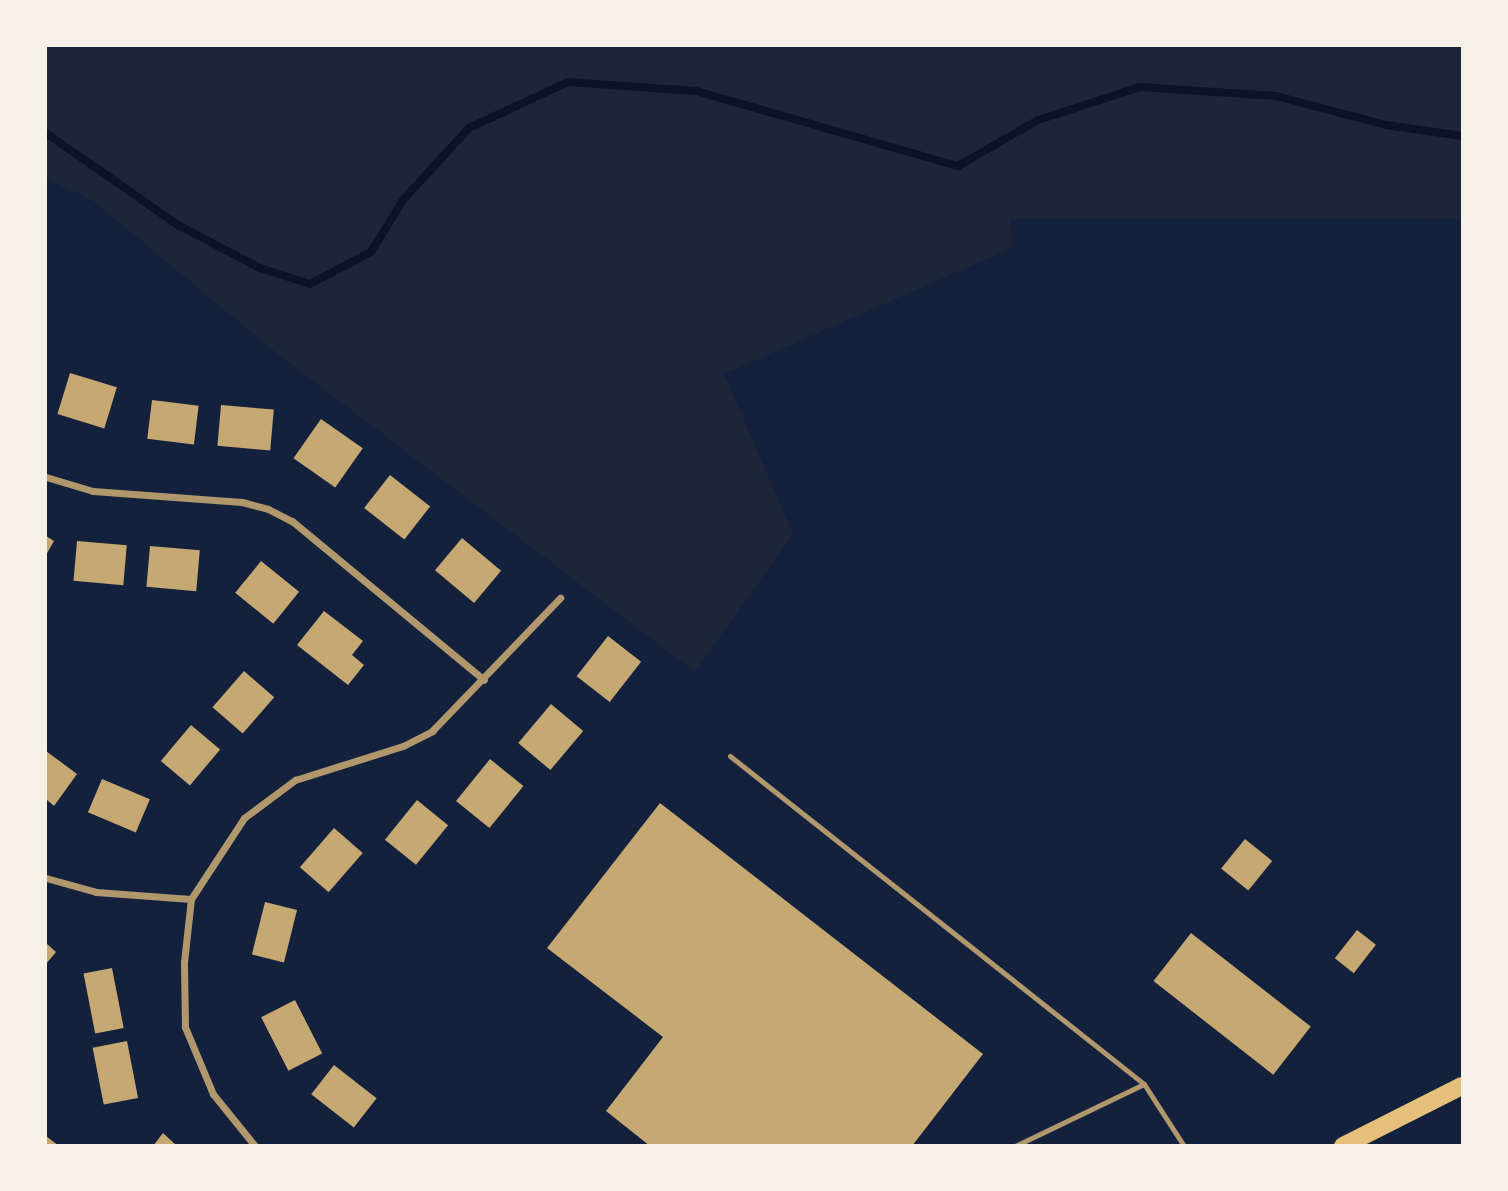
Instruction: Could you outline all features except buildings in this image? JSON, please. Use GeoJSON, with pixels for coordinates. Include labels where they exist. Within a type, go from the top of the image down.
{"type":"FeatureCollection","features":[{"type":"Feature","properties":{"kind":"main road"},"geometry":{"type":"LineString","coordinates":[[1343,1146],[1462,1086]]}},
{"type":"Feature","properties":{"kind":"street"},"geometry":{"type":"LineString","coordinates":[[46,477],[93,491],[242,502],[268,509],[292,521],[484,680]]}},
{"type":"Feature","properties":{"kind":"street"},"geometry":{"type":"LineString","coordinates":[[255,1146],[213,1094],[186,1027],[184,962],[191,899],[244,818],[295,780],[403,746],[432,731],[484,680],[560,598]]}},
{"type":"Feature","properties":{"kind":"street"},"geometry":{"type":"LineString","coordinates":[[46,878],[96,892],[191,899]]}},
{"type":"Feature","properties":{"kind":"lane"},"geometry":{"type":"LineString","coordinates":[[730,756],[1144,1084],[1184,1146]]}},
{"type":"Feature","properties":{"kind":"lane"},"geometry":{"type":"LineString","coordinates":[[1015,1146],[1144,1084]]}},
{"type":"Feature","properties":{"kind":"shaded area"},"geometry":{"type":"Polygon","coordinates":[[[46,46],[1462,46],[1462,219],[1011,218],[1012,248],[724,374],[793,534],[695,672],[279,355],[92,200],[46,179],[46,46]]]}},
{"type":"Feature","properties":{"kind":"waterway"},"geometry":{"type":"LineString","coordinates":[[46,133],[178,225],[260,268],[310,284],[371,252],[403,200],[469,128],[568,82],[696,91],[958,166],[1038,120],[1140,87],[1276,96],[1386,125],[1462,136]]}}]}
